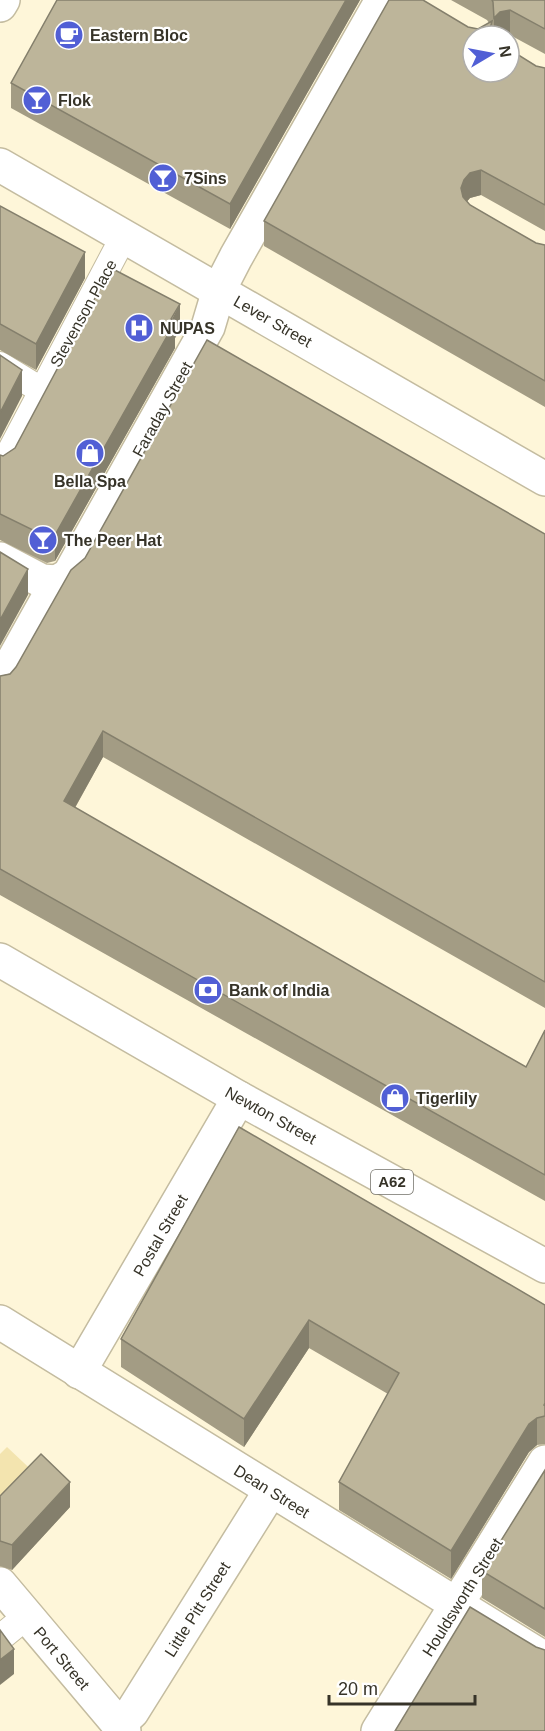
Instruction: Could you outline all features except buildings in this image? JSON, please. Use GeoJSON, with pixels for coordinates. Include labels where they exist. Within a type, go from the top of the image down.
{"type":"FeatureCollection","features":[{"type":"Feature","properties":{"kind":"street"},"geometry":{"type":"LineString","coordinates":[[0,5],[3,0]]}},
{"type":"Feature","properties":{"kind":"street","name":"Faraday Street"},"geometry":{"type":"LineString","coordinates":[[0,684],[57,582],[69,575],[208,327],[219,290],[382,0]]}},
{"type":"Feature","properties":{"kind":"street","name":"Lever Street"},"geometry":{"type":"LineString","coordinates":[[0,165],[545,479]]}},
{"type":"Feature","properties":{"kind":"street"},"geometry":{"type":"LineString","coordinates":[[0,559],[42,581],[57,582]]}},
{"type":"Feature","properties":{"kind":"street","name":"Newton Street"},"geometry":{"type":"LineString","coordinates":[[0,960],[239,1098],[545,1266]]}},
{"type":"Feature","properties":{"kind":"street","name":"Postal Street"},"geometry":{"type":"LineString","coordinates":[[79,1371],[239,1098]]}},
{"type":"Feature","properties":{"kind":"street","name":"Dean Street"},"geometry":{"type":"LineString","coordinates":[[0,1322],[545,1659]]}},
{"type":"Feature","properties":{"kind":"street","name":"Houldsworth Street"},"geometry":{"type":"LineString","coordinates":[[378,1731],[458,1607],[545,1462]]}},
{"type":"Feature","properties":{"kind":"street","name":"Little Pitt Street"},"geometry":{"type":"LineString","coordinates":[[122,1728],[271,1490]]}},
{"type":"Feature","properties":{"kind":"street","name":"Port Street"},"geometry":{"type":"LineString","coordinates":[[0,1584],[122,1728]]}},
{"type":"Feature","properties":{"kind":"lane","name":"Stevenson Place"},"geometry":{"type":"LineString","coordinates":[[2,467],[124,236]]}},
{"type":"Feature","properties":{"kind":"lane"},"geometry":{"type":"LineString","coordinates":[[0,364],[41,390]]}},
{"type":"Feature","properties":{"kind":"lane"},"geometry":{"type":"LineString","coordinates":[[0,1638],[27,1616]]}},
{"type":"Feature","properties":{"kind":"shaded area"},"geometry":{"type":"Polygon","coordinates":[[[7,1447],[41,1479],[0,1521],[0,1454],[7,1447]]]}},
{"type":"Feature","properties":{"kind":"place","name":"Eastern Bloc"},"geometry":{"type":"Point","coordinates":[69,35]}},
{"type":"Feature","properties":{"kind":"place","name":"Flok"},"geometry":{"type":"Point","coordinates":[37,100]}},
{"type":"Feature","properties":{"kind":"place","name":"7Sins"},"geometry":{"type":"Point","coordinates":[163,178]}},
{"type":"Feature","properties":{"kind":"place","name":"NUPAS"},"geometry":{"type":"Point","coordinates":[139,328]}},
{"type":"Feature","properties":{"kind":"place","name":"Bella Spa"},"geometry":{"type":"Point","coordinates":[90,453]}},
{"type":"Feature","properties":{"kind":"place","name":"The Peer Hat"},"geometry":{"type":"Point","coordinates":[43,540]}},
{"type":"Feature","properties":{"kind":"place","name":"Bank of India"},"geometry":{"type":"Point","coordinates":[208,990]}},
{"type":"Feature","properties":{"kind":"place","name":"Tigerlily"},"geometry":{"type":"Point","coordinates":[395,1098]}}]}
